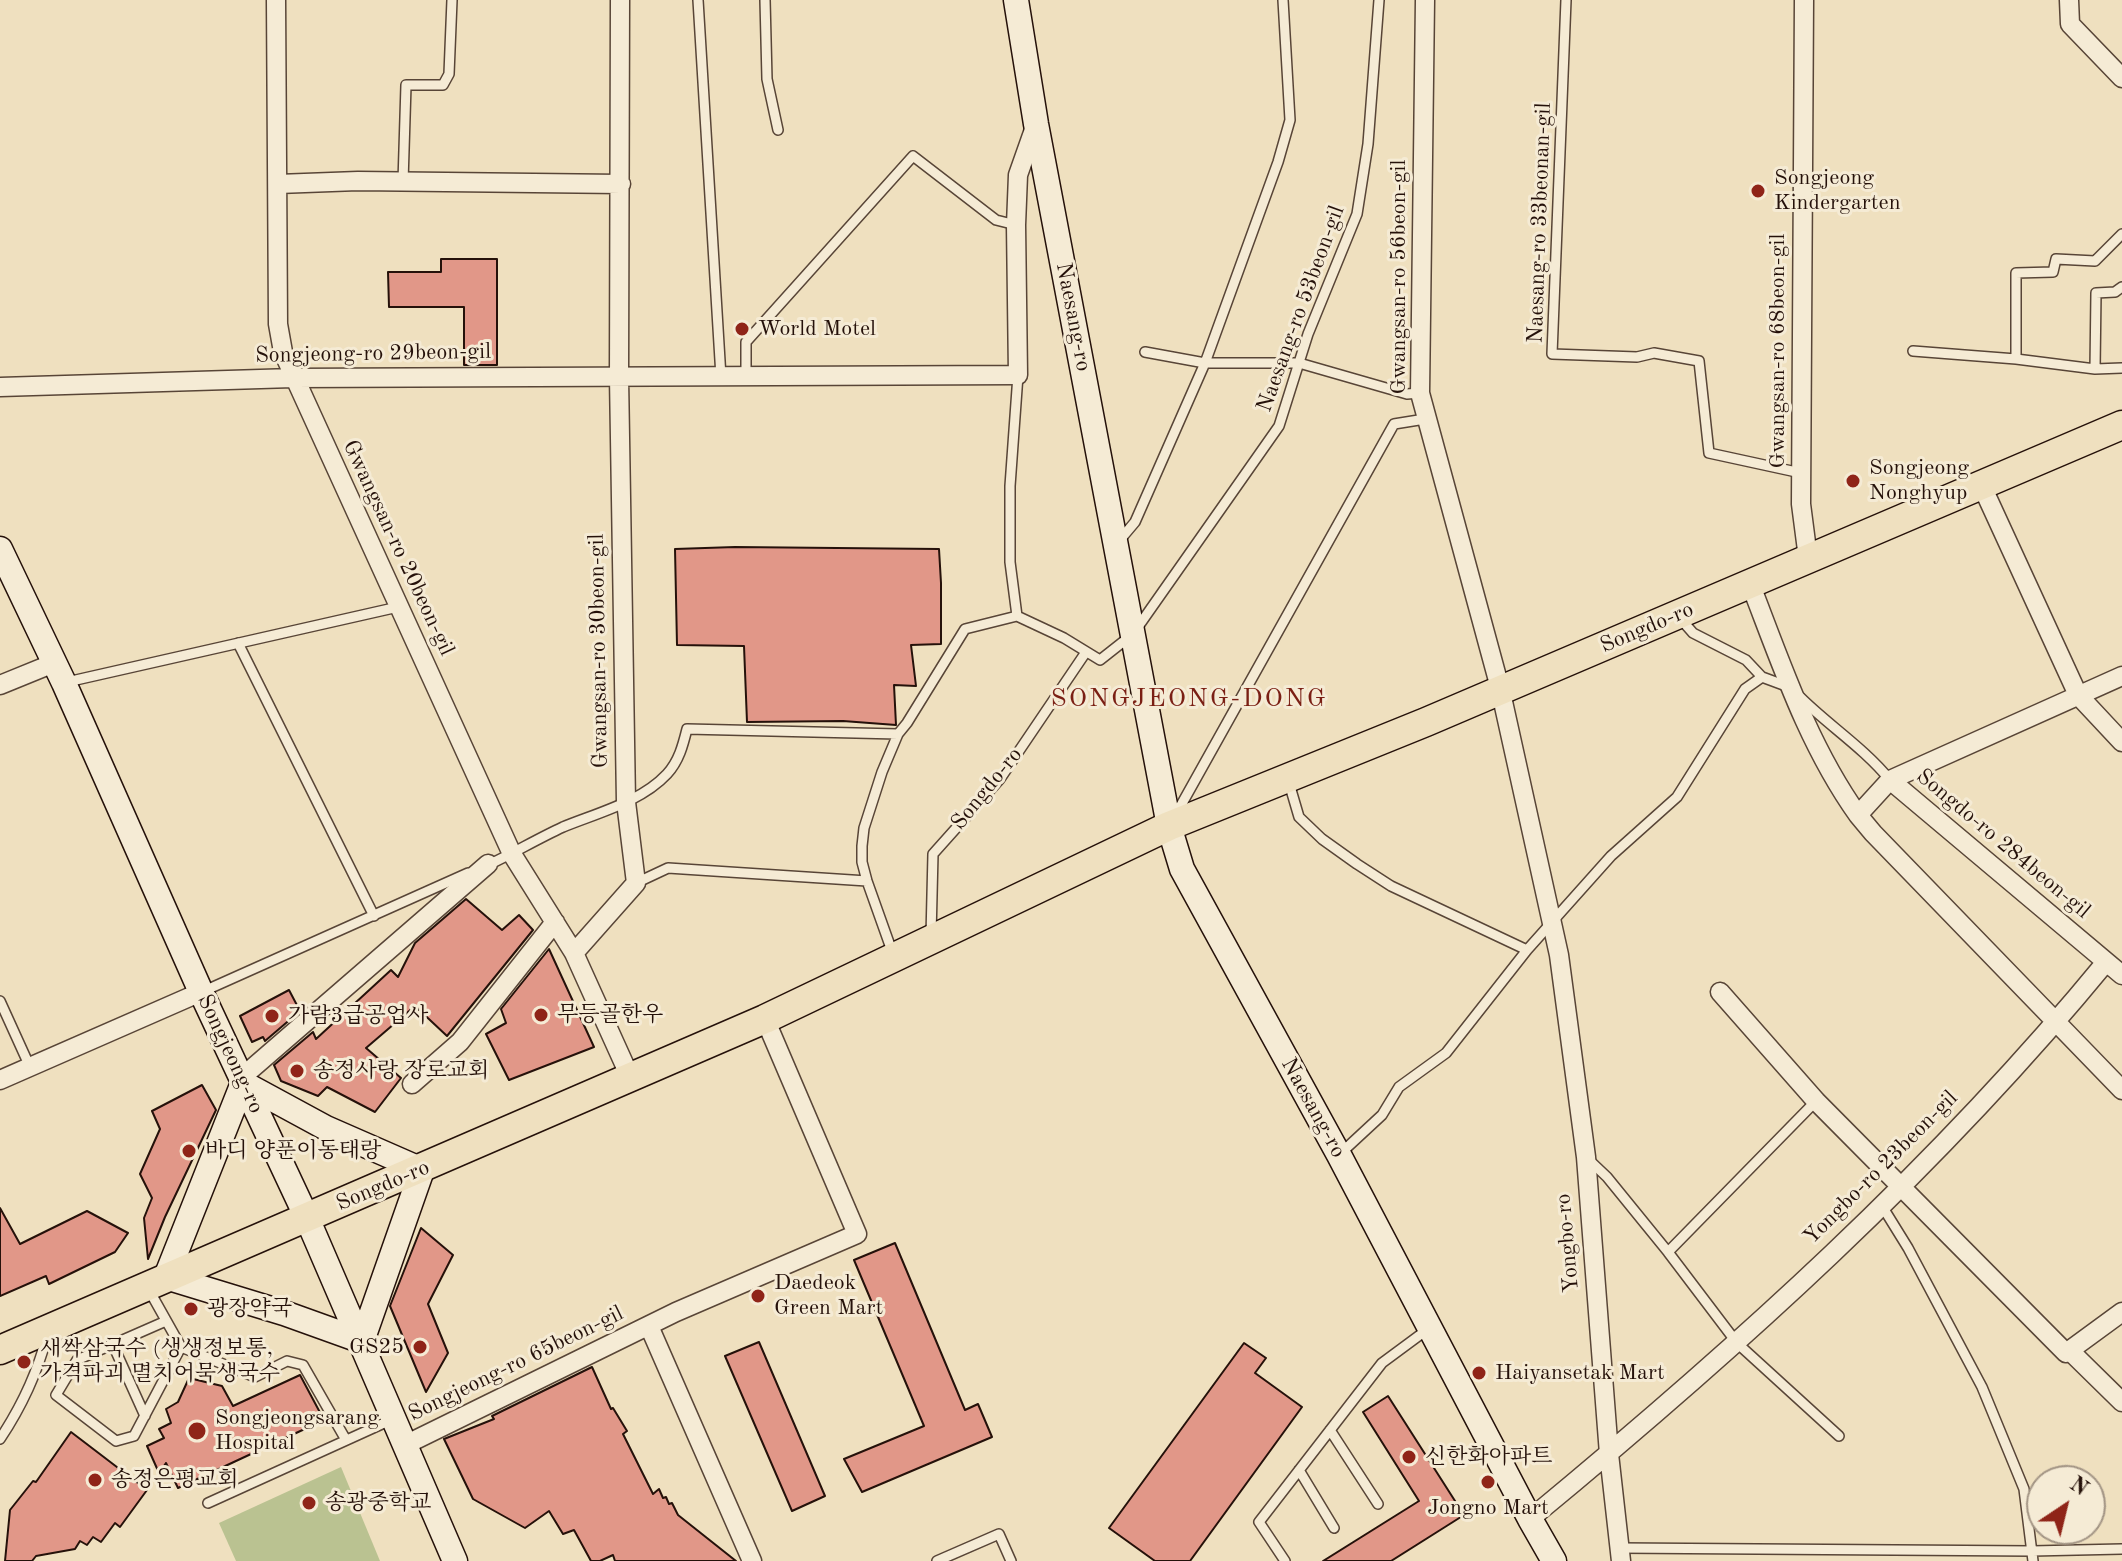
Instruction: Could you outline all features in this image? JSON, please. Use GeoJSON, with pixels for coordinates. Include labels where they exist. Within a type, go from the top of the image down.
{"type":"FeatureCollection","features":[{"type":"Feature","properties":{"kind":"main road","name":"Naesang-ro"},"geometry":{"type":"LineString","coordinates":[[1016,0],[1036,124],[1169,826],[1182,869],[1339,1155],[1554,1561]]}},
{"type":"Feature","properties":{"kind":"main road","name":"Songdo-ro"},"geometry":{"type":"LineString","coordinates":[[0,1350],[765,1019],[1169,826],[1426,722],[2122,425]]}},
{"type":"Feature","properties":{"kind":"main road","name":"Songjeong-ro"},"geometry":{"type":"LineString","coordinates":[[0,549],[307,1218],[455,1561]]}},
{"type":"Feature","properties":{"kind":"main road"},"geometry":{"type":"LineString","coordinates":[[242,1080],[326,1128],[422,1170],[362,1341],[284,1313],[156,1282],[242,1080]]}},
{"type":"Feature","properties":{"kind":"street","name":"Gwangsan-ro 20beon-gil"},"geometry":{"type":"LineString","coordinates":[[276,0],[278,324],[283,352],[512,854],[574,953],[631,1079]]}},
{"type":"Feature","properties":{"kind":"street","name":"Gwangsan-ro 30beon-gil"},"geometry":{"type":"LineString","coordinates":[[620,0],[619,377],[626,802],[636,883]]}},
{"type":"Feature","properties":{"kind":"street","name":"Gwangsan-ro 56beon-gil"},"geometry":{"type":"LineString","coordinates":[[1425,0],[1420,393],[1500,688]]}},
{"type":"Feature","properties":{"kind":"street","name":"Gwangsan-ro 68beon-gil"},"geometry":{"type":"LineString","coordinates":[[1804,0],[1801,504],[1808,558]]}},
{"type":"Feature","properties":{"kind":"street"},"geometry":{"type":"LineString","coordinates":[[2069,0],[2070,24],[2115,62],[2122,78]]}},
{"type":"Feature","properties":{"kind":"street"},"geometry":{"type":"LineString","coordinates":[[1018,375],[1018,175],[1036,124]]}},
{"type":"Feature","properties":{"kind":"street"},"geometry":{"type":"LineString","coordinates":[[278,184],[358,181],[621,184]]}},
{"type":"Feature","properties":{"kind":"street","name":"Songjeong-ro 29beon-gil"},"geometry":{"type":"LineString","coordinates":[[0,387],[293,378],[1018,375]]}},
{"type":"Feature","properties":{"kind":"street"},"geometry":{"type":"LineString","coordinates":[[1981,484],[2078,695],[2122,742]]}},
{"type":"Feature","properties":{"kind":"street"},"geometry":{"type":"LineString","coordinates":[[1750,583],[1833,781],[1873,833],[2122,1090]]}},
{"type":"Feature","properties":{"kind":"street"},"geometry":{"type":"LineString","coordinates":[[0,685],[59,673]]}},
{"type":"Feature","properties":{"kind":"street"},"geometry":{"type":"LineString","coordinates":[[1858,815],[1890,780],[2122,676]]}},
{"type":"Feature","properties":{"kind":"street","name":"Yongbo-ro"},"geometry":{"type":"LineString","coordinates":[[1500,688],[1559,955],[1586,1157],[1620,1555]]}},
{"type":"Feature","properties":{"kind":"street","name":"Songdo-ro 284beon-gil"},"geometry":{"type":"LineString","coordinates":[[1890,780],[2122,975]]}},
{"type":"Feature","properties":{"kind":"street"},"geometry":{"type":"LineString","coordinates":[[242,1080],[488,864]]}},
{"type":"Feature","properties":{"kind":"street"},"geometry":{"type":"LineString","coordinates":[[574,953],[636,883]]}},
{"type":"Feature","properties":{"kind":"street"},"geometry":{"type":"LineString","coordinates":[[412,1084],[460,1042],[555,922]]}},
{"type":"Feature","properties":{"kind":"street","name":"Yongbo-ro 23beon-gil"},"geometry":{"type":"LineString","coordinates":[[1530,1519],[1737,1343],[1882,1206],[2055,1023],[2106,962]]}},
{"type":"Feature","properties":{"kind":"street"},"geometry":{"type":"LineString","coordinates":[[0,1080],[201,992]]}},
{"type":"Feature","properties":{"kind":"street"},"geometry":{"type":"LineString","coordinates":[[1720,992],[1816,1101],[2122,1402]]}},
{"type":"Feature","properties":{"kind":"street","name":"Songjeong-ro 65beon-gil"},"geometry":{"type":"LineString","coordinates":[[405,1445],[676,1312],[857,1234],[765,1019]]}},
{"type":"Feature","properties":{"kind":"street"},"geometry":{"type":"LineString","coordinates":[[2068,1352],[2122,1312]]}},
{"type":"Feature","properties":{"kind":"street","name":"Songjeong-ro 65beon-gil"},"geometry":{"type":"LineString","coordinates":[[649,1326],[752,1561]]}},
{"type":"Feature","properties":{"kind":"lane"},"geometry":{"type":"LineString","coordinates":[[403,182],[406,85],[443,85],[449,74],[452,0]]}},
{"type":"Feature","properties":{"kind":"lane"},"geometry":{"type":"LineString","coordinates":[[698,0],[721,377]]}},
{"type":"Feature","properties":{"kind":"lane"},"geometry":{"type":"LineString","coordinates":[[765,0],[767,79],[778,130]]}},
{"type":"Feature","properties":{"kind":"lane"},"geometry":{"type":"LineString","coordinates":[[1116,545],[1135,522],[1205,363],[1278,162],[1290,120],[1283,0]]}},
{"type":"Feature","properties":{"kind":"lane","name":"Naesang-ro 53beon-gil"},"geometry":{"type":"LineString","coordinates":[[1133,634],[1279,426],[1308,334],[1357,214],[1368,144],[1379,0]]}},
{"type":"Feature","properties":{"kind":"lane","name":"Naesang-ro 33beonan-gil"},"geometry":{"type":"LineString","coordinates":[[1566,0],[1552,354],[1637,357],[1654,353],[1699,361],[1709,453],[1801,473]]}},
{"type":"Feature","properties":{"kind":"lane"},"geometry":{"type":"LineString","coordinates":[[746,377],[746,342],[913,156],[996,220],[1016,225]]}},
{"type":"Feature","properties":{"kind":"lane"},"geometry":{"type":"LineString","coordinates":[[2016,359],[2016,273],[2053,272],[2056,259],[2095,261],[2122,234]]}},
{"type":"Feature","properties":{"kind":"lane"},"geometry":{"type":"LineString","coordinates":[[2095,369],[2096,293],[2115,292],[2122,287]]}},
{"type":"Feature","properties":{"kind":"lane"},"geometry":{"type":"LineString","coordinates":[[1913,351],[2095,369],[2122,368]]}},
{"type":"Feature","properties":{"kind":"lane"},"geometry":{"type":"LineString","coordinates":[[1145,352],[1205,363],[1299,363],[1407,394],[1420,393]]}},
{"type":"Feature","properties":{"kind":"lane"},"geometry":{"type":"LineString","coordinates":[[1017,616],[1010,562],[1010,486],[1018,375]]}},
{"type":"Feature","properties":{"kind":"lane"},"geometry":{"type":"LineString","coordinates":[[1169,826],[1394,424],[1425,419]]}},
{"type":"Feature","properties":{"kind":"lane"},"geometry":{"type":"LineString","coordinates":[[59,673],[238,643],[398,607]]}},
{"type":"Feature","properties":{"kind":"lane"},"geometry":{"type":"LineString","coordinates":[[1677,615],[1693,633],[1746,660],[1762,677],[1792,688],[1890,780]]}},
{"type":"Feature","properties":{"kind":"lane"},"geometry":{"type":"LineString","coordinates":[[894,957],[862,862],[864,828],[898,734],[965,629],[1017,616],[1064,638],[1100,660],[1133,634]]}},
{"type":"Feature","properties":{"kind":"lane"},"geometry":{"type":"LineString","coordinates":[[238,643],[374,916]]}},
{"type":"Feature","properties":{"kind":"lane","name":"Songdo-ro"},"geometry":{"type":"LineString","coordinates":[[930,939],[933,854],[1000,779],[1086,652]]}},
{"type":"Feature","properties":{"kind":"lane"},"geometry":{"type":"LineString","coordinates":[[1339,1155],[1382,1115],[1399,1087],[1446,1053],[1527,950],[1611,856],[1677,797],[1745,689],[1762,677]]}},
{"type":"Feature","properties":{"kind":"lane"},"geometry":{"type":"LineString","coordinates":[[201,992],[626,802],[667,774],[680,755],[687,729],[898,734]]}},
{"type":"Feature","properties":{"kind":"lane"},"geometry":{"type":"LineString","coordinates":[[1288,778],[1299,817],[1345,856],[1391,886],[1527,950]]}},
{"type":"Feature","properties":{"kind":"lane"},"geometry":{"type":"LineString","coordinates":[[636,883],[668,868],[867,881]]}},
{"type":"Feature","properties":{"kind":"lane"},"geometry":{"type":"LineString","coordinates":[[0,1001],[30,1067]]}},
{"type":"Feature","properties":{"kind":"lane"},"geometry":{"type":"LineString","coordinates":[[1668,1252],[1816,1101]]}},
{"type":"Feature","properties":{"kind":"lane"},"geometry":{"type":"LineString","coordinates":[[1586,1157],[1607,1177],[1668,1252],[1737,1343],[1839,1436]]}},
{"type":"Feature","properties":{"kind":"lane"},"geometry":{"type":"LineString","coordinates":[[1882,1206],[1908,1248],[1982,1387],[2024,1489],[2032,1556]]}},
{"type":"Feature","properties":{"kind":"lane"},"geometry":{"type":"LineString","coordinates":[[156,1282],[166,1321],[181,1347],[255,1377],[287,1361],[303,1365],[346,1440]]}},
{"type":"Feature","properties":{"kind":"lane"},"geometry":{"type":"LineString","coordinates":[[166,1321],[77,1360],[56,1395],[116,1441],[134,1436],[181,1347]]}},
{"type":"Feature","properties":{"kind":"lane"},"geometry":{"type":"LineString","coordinates":[[1285,1561],[1259,1522],[1382,1363],[1430,1327]]}},
{"type":"Feature","properties":{"kind":"lane"},"geometry":{"type":"LineString","coordinates":[[0,1439],[17,1414],[39,1368],[48,1329]]}},
{"type":"Feature","properties":{"kind":"lane"},"geometry":{"type":"LineString","coordinates":[[113,1345],[145,1416]]}},
{"type":"Feature","properties":{"kind":"lane"},"geometry":{"type":"LineString","coordinates":[[208,1503],[393,1419]]}},
{"type":"Feature","properties":{"kind":"lane"},"geometry":{"type":"LineString","coordinates":[[1330,1430],[1378,1504]]}},
{"type":"Feature","properties":{"kind":"lane"},"geometry":{"type":"LineString","coordinates":[[1299,1470],[1334,1528]]}},
{"type":"Feature","properties":{"kind":"lane"},"geometry":{"type":"LineString","coordinates":[[937,1561],[999,1534],[1011,1561]]}},
{"type":"Feature","properties":{"kind":"lane"},"geometry":{"type":"LineString","coordinates":[[1620,1555],[2032,1556],[2122,1549]]}},
{"type":"Feature","properties":{"kind":"green space"},"geometry":{"type":"Polygon","coordinates":[[[341,1467],[380,1561],[236,1561],[219,1523],[341,1467]]]}},
{"type":"Feature","properties":{"kind":"building"},"geometry":{"type":"Polygon","coordinates":[[[441,259],[497,259],[497,365],[464,365],[464,307],[389,307],[388,272],[441,272],[441,259]]]}},
{"type":"Feature","properties":{"kind":"building"},"geometry":{"type":"Polygon","coordinates":[[[675,549],[939,549],[941,644],[911,645],[916,686],[894,685],[896,725],[843,721],[747,722],[744,646],[677,645],[675,549]]]}},
{"type":"Feature","properties":{"kind":"building"},"geometry":{"type":"Polygon","coordinates":[[[466,899],[502,930],[519,915],[533,930],[447,1036],[415,1006],[366,1048],[401,1078],[375,1112],[327,1087],[318,1096],[281,1081],[274,1065],[313,1032],[316,1039],[391,970],[398,977],[415,943],[466,899]]]}},
{"type":"Feature","properties":{"kind":"building","name":"무등골한우"},"geometry":{"type":"Polygon","coordinates":[[[549,949],[594,1047],[509,1080],[486,1034],[506,1023],[501,1009],[549,949]]]}},
{"type":"Feature","properties":{"kind":"building","name":"가람3급공업사"},"geometry":{"type":"Polygon","coordinates":[[[289,990],[300,1011],[265,1041],[263,1037],[252,1042],[240,1016],[289,990]]]}},
{"type":"Feature","properties":{"kind":"building"},"geometry":{"type":"Polygon","coordinates":[[[202,1085],[216,1110],[148,1259],[144,1218],[152,1198],[140,1174],[160,1129],[152,1111],[202,1085]]]}},
{"type":"Feature","properties":{"kind":"building"},"geometry":{"type":"Polygon","coordinates":[[[0,1208],[20,1244],[87,1211],[128,1233],[115,1252],[49,1284],[46,1276],[0,1296],[0,1208]]]}},
{"type":"Feature","properties":{"kind":"building"},"geometry":{"type":"Polygon","coordinates":[[[421,1228],[453,1255],[428,1304],[448,1353],[426,1392],[390,1306],[421,1228]]]}},
{"type":"Feature","properties":{"kind":"building"},"geometry":{"type":"Polygon","coordinates":[[[895,1243],[965,1410],[978,1404],[992,1437],[862,1492],[844,1459],[924,1426],[854,1260],[895,1243]]]}},
{"type":"Feature","properties":{"kind":"building"},"geometry":{"type":"Polygon","coordinates":[[[759,1342],[825,1496],[792,1511],[725,1356],[759,1342]]]}},
{"type":"Feature","properties":{"kind":"building"},"geometry":{"type":"Polygon","coordinates":[[[1244,1343],[1266,1358],[1255,1373],[1302,1407],[1190,1561],[1155,1561],[1109,1528],[1244,1343]]]}},
{"type":"Feature","properties":{"kind":"building"},"geometry":{"type":"Polygon","coordinates":[[[592,1367],[611,1409],[627,1431],[623,1434],[653,1494],[659,1489],[678,1515],[736,1561],[615,1561],[613,1555],[591,1561],[574,1530],[563,1534],[549,1511],[525,1528],[473,1499],[444,1439],[494,1419],[492,1416],[592,1367]]]}},
{"type":"Feature","properties":{"kind":"building"},"geometry":{"type":"Polygon","coordinates":[[[300,1375],[324,1420],[178,1488],[166,1463],[159,1473],[147,1446],[164,1438],[159,1429],[171,1423],[166,1409],[178,1402],[189,1378],[222,1386],[233,1406],[300,1375]]]}},
{"type":"Feature","properties":{"kind":"building","name":"신한화아파트"},"geometry":{"type":"Polygon","coordinates":[[[1388,1396],[1464,1515],[1391,1561],[1323,1561],[1419,1501],[1363,1412],[1388,1396]]]}},
{"type":"Feature","properties":{"kind":"building"},"geometry":{"type":"Polygon","coordinates":[[[71,1432],[147,1490],[120,1527],[115,1523],[101,1542],[93,1537],[87,1545],[80,1541],[75,1549],[36,1556],[32,1561],[5,1561],[10,1510],[33,1481],[36,1482],[71,1432]]]}},
{"type":"Feature","properties":{"kind":"place","name":"Songjeong Kindergarten"},"geometry":{"type":"Point","coordinates":[1758,191]}},
{"type":"Feature","properties":{"kind":"place","name":"World Motel"},"geometry":{"type":"Point","coordinates":[742,329]}},
{"type":"Feature","properties":{"kind":"place","name":"Songjeong Nonghyup"},"geometry":{"type":"Point","coordinates":[1853,481]}},
{"type":"Feature","properties":{"kind":"place","name":"무등골한우"},"geometry":{"type":"Point","coordinates":[541,1015]}},
{"type":"Feature","properties":{"kind":"place","name":"가람3급공업사"},"geometry":{"type":"Point","coordinates":[272,1016]}},
{"type":"Feature","properties":{"kind":"place","name":"송정사랑 장로교회"},"geometry":{"type":"Point","coordinates":[297,1071]}},
{"type":"Feature","properties":{"kind":"place","name":"바디 양푼이동태랑"},"geometry":{"type":"Point","coordinates":[189,1151]}},
{"type":"Feature","properties":{"kind":"place","name":"Daedeok Green Mart"},"geometry":{"type":"Point","coordinates":[758,1296]}},
{"type":"Feature","properties":{"kind":"place","name":"광장약국"},"geometry":{"type":"Point","coordinates":[191,1309]}},
{"type":"Feature","properties":{"kind":"place","name":"GS25"},"geometry":{"type":"Point","coordinates":[420,1347]}},
{"type":"Feature","properties":{"kind":"place","name":"새싹삼국수 (생생정보통, 가격파괴 멸치어묵생국수"},"geometry":{"type":"Point","coordinates":[24,1362]}},
{"type":"Feature","properties":{"kind":"place","name":"Haiyansetak Mart"},"geometry":{"type":"Point","coordinates":[1479,1373]}},
{"type":"Feature","properties":{"kind":"place","name":"Songjeongsarang Hospital"},"geometry":{"type":"Point","coordinates":[197,1431]}},
{"type":"Feature","properties":{"kind":"place","name":"신한화아파트"},"geometry":{"type":"Point","coordinates":[1409,1457]}},
{"type":"Feature","properties":{"kind":"place","name":"송정은평교회"},"geometry":{"type":"Point","coordinates":[95,1480]}},
{"type":"Feature","properties":{"kind":"place","name":"Jongno Mart"},"geometry":{"type":"Point","coordinates":[1488,1482]}},
{"type":"Feature","properties":{"kind":"place","name":"송광중학교"},"geometry":{"type":"Point","coordinates":[309,1503]}},
{"type":"Feature","properties":{"kind":"district","name":"SONGJEONG-DONG"},"geometry":{"type":"Point","coordinates":[1189,699]}}]}
